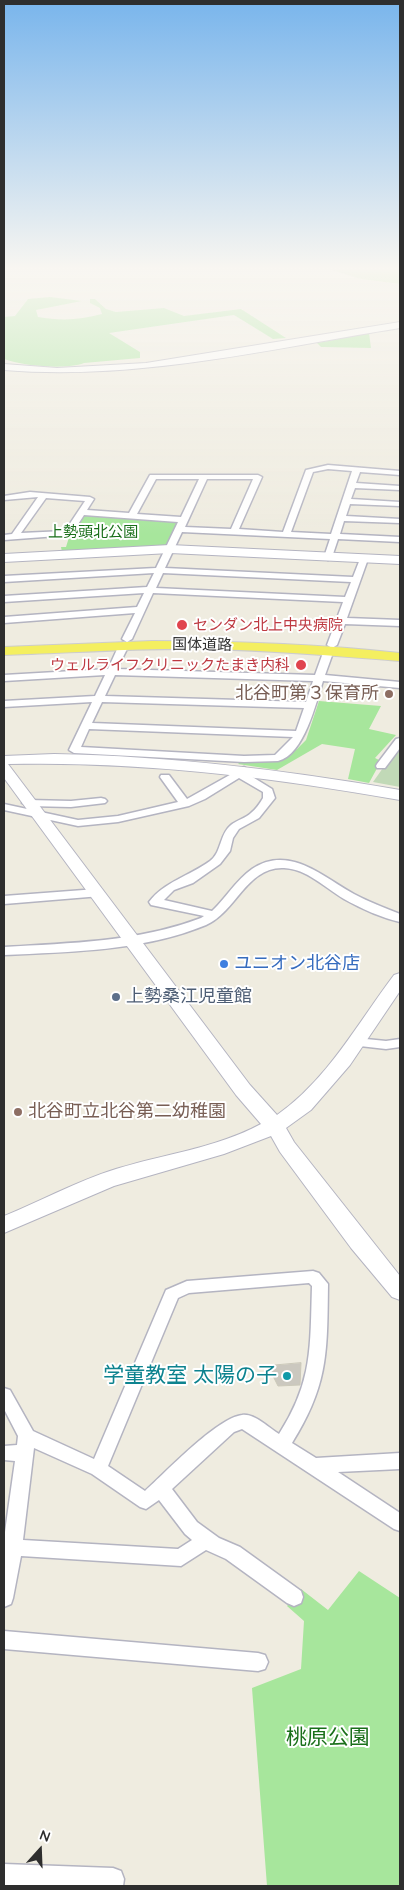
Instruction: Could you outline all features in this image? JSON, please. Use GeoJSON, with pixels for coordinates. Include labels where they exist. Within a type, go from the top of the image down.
{"type":"FeatureCollection","features":[{"type":"Feature","properties":{"kind":"main road","name":"国体道路"},"geometry":{"type":"LineString","coordinates":[[4,644],[125,642],[331,647],[400,651]]}},
{"type":"Feature","properties":{"kind":"main road","name":"国体道路"},"geometry":{"type":"LineString","coordinates":[[4,651],[125,642]]}},
{"type":"Feature","properties":{"kind":"main road","name":"国体道路"},"geometry":{"type":"LineString","coordinates":[[331,647],[400,657]]}},
{"type":"Feature","properties":{"kind":"street"},"geometry":{"type":"LineString","coordinates":[[4,367],[57,371],[146,366],[195,358]]}},
{"type":"Feature","properties":{"kind":"street"},"geometry":{"type":"LineString","coordinates":[[286,534],[310,470],[328,467],[400,473]]}},
{"type":"Feature","properties":{"kind":"street"},"geometry":{"type":"LineString","coordinates":[[328,557],[357,469]]}},
{"type":"Feature","properties":{"kind":"street"},"geometry":{"type":"LineString","coordinates":[[132,516],[153,477],[258,477],[234,532]]}},
{"type":"Feature","properties":{"kind":"street"},"geometry":{"type":"LineString","coordinates":[[204,477],[139,610],[74,750],[244,759],[278,758],[294,743],[300,734],[364,559]]}},
{"type":"Feature","properties":{"kind":"street"},"geometry":{"type":"LineString","coordinates":[[351,485],[400,488]]}},
{"type":"Feature","properties":{"kind":"street"},"geometry":{"type":"LineString","coordinates":[[4,498],[21,494],[90,499],[68,533],[4,536]]}},
{"type":"Feature","properties":{"kind":"street"},"geometry":{"type":"LineString","coordinates":[[15,536],[44,495]]}},
{"type":"Feature","properties":{"kind":"street"},"geometry":{"type":"LineString","coordinates":[[346,501],[400,504]]}},
{"type":"Feature","properties":{"kind":"street"},"geometry":{"type":"LineString","coordinates":[[82,512],[184,520]]}},
{"type":"Feature","properties":{"kind":"street"},"geometry":{"type":"LineString","coordinates":[[341,518],[400,521]]}},
{"type":"Feature","properties":{"kind":"street"},"geometry":{"type":"LineString","coordinates":[[180,529],[400,540]]}},
{"type":"Feature","properties":{"kind":"street"},"geometry":{"type":"LineString","coordinates":[[4,558],[170,549],[400,560]]}},
{"type":"Feature","properties":{"kind":"street"},"geometry":{"type":"LineString","coordinates":[[4,579],[159,570],[356,580]]}},
{"type":"Feature","properties":{"kind":"street"},"geometry":{"type":"LineString","coordinates":[[4,599],[150,590],[348,600]]}},
{"type":"Feature","properties":{"kind":"street"},"geometry":{"type":"LineString","coordinates":[[4,620],[139,610]]}},
{"type":"Feature","properties":{"kind":"street"},"geometry":{"type":"LineString","coordinates":[[340,621],[400,623]]}},
{"type":"Feature","properties":{"kind":"street"},"geometry":{"type":"LineString","coordinates":[[4,678],[110,672],[320,678],[400,685]]}},
{"type":"Feature","properties":{"kind":"street"},"geometry":{"type":"LineString","coordinates":[[4,704],[97,699],[310,705]]}},
{"type":"Feature","properties":{"kind":"street"},"geometry":{"type":"LineString","coordinates":[[84,726],[300,734]]}},
{"type":"Feature","properties":{"kind":"street"},"geometry":{"type":"LineString","coordinates":[[381,766],[400,741]]}},
{"type":"Feature","properties":{"kind":"street"},"geometry":{"type":"LineString","coordinates":[[4,760],[120,759],[241,772],[400,795]]}},
{"type":"Feature","properties":{"kind":"street"},"geometry":{"type":"LineString","coordinates":[[4,768],[243,1090],[275,1126],[287,1147],[369,1255],[400,1291]]}},
{"type":"Feature","properties":{"kind":"street"},"geometry":{"type":"LineString","coordinates":[[32,808],[78,822],[118,819],[185,804],[201,797],[241,772]]}},
{"type":"Feature","properties":{"kind":"street"},"geometry":{"type":"LineString","coordinates":[[214,915],[156,902],[170,887],[189,880],[216,862],[224,852],[227,838],[234,827],[255,816],[269,798],[268,791],[241,772]]}},
{"type":"Feature","properties":{"kind":"street"},"geometry":{"type":"LineString","coordinates":[[165,778],[185,804]]}},
{"type":"Feature","properties":{"kind":"street"},"geometry":{"type":"LineString","coordinates":[[4,807],[32,808],[101,801]]}},
{"type":"Feature","properties":{"kind":"street"},"geometry":{"type":"LineString","coordinates":[[4,951],[132,942],[196,923],[224,908],[245,880],[260,869],[280,864],[305,867],[348,896],[400,918]]}},
{"type":"Feature","properties":{"kind":"street"},"geometry":{"type":"LineString","coordinates":[[4,900],[97,893]]}},
{"type":"Feature","properties":{"kind":"street"},"geometry":{"type":"LineString","coordinates":[[4,1225],[120,1175],[242,1141],[275,1126],[303,1106],[316,1093],[356,1042],[400,978]]}},
{"type":"Feature","properties":{"kind":"street"},"geometry":{"type":"LineString","coordinates":[[356,1042],[386,1045],[400,1043]]}},
{"type":"Feature","properties":{"kind":"street"},"geometry":{"type":"LineString","coordinates":[[98,1470],[172,1294],[187,1287],[314,1277],[320,1284],[319,1326],[313,1381],[295,1422],[282,1444]]}},
{"type":"Feature","properties":{"kind":"street"},"geometry":{"type":"LineString","coordinates":[[4,1395],[19,1419],[26,1445],[8,1547],[4,1598]]}},
{"type":"Feature","properties":{"kind":"street"},"geometry":{"type":"LineString","coordinates":[[4,1453],[26,1445],[98,1470],[146,1501],[228,1426],[235,1423],[248,1423],[400,1523]]}},
{"type":"Feature","properties":{"kind":"street"},"geometry":{"type":"LineString","coordinates":[[316,1466],[400,1460]]}},
{"type":"Feature","properties":{"kind":"street"},"geometry":{"type":"LineString","coordinates":[[161,1489],[191,1528],[206,1540],[233,1553],[294,1597]]}},
{"type":"Feature","properties":{"kind":"street"},"geometry":{"type":"LineString","coordinates":[[8,1547],[180,1558],[206,1540]]}},
{"type":"Feature","properties":{"kind":"street"},"geometry":{"type":"LineString","coordinates":[[4,1640],[258,1662]]}},
{"type":"Feature","properties":{"kind":"street"},"geometry":{"type":"LineString","coordinates":[[4,1875],[113,1879],[112,1886]]}},
{"type":"Feature","properties":{"kind":"green space"},"geometry":{"type":"Polygon","coordinates":[[[138,358],[56,367],[32,365],[4,359],[138,358]]]}},
{"type":"Feature","properties":{"kind":"green space","name":"上勢頭北公園"},"geometry":{"type":"Polygon","coordinates":[[[84,513],[181,520],[169,546],[62,552],[61,547],[66,547],[70,534],[84,513]]]}},
{"type":"Feature","properties":{"kind":"green space"},"geometry":{"type":"Polygon","coordinates":[[[319,701],[381,706],[369,729],[396,735],[375,758],[381,761],[369,783],[348,779],[355,749],[322,744],[277,770],[238,764],[241,761],[281,761],[297,749],[306,740],[319,701]]]}},
{"type":"Feature","properties":{"kind":"green space"},"geometry":{"type":"Polygon","coordinates":[[[400,744],[400,787],[373,782],[400,744]]]}},
{"type":"Feature","properties":{"kind":"green space","name":"桃原公園"},"geometry":{"type":"Polygon","coordinates":[[[359,1571],[400,1598],[400,1886],[267,1886],[252,1688],[301,1669],[304,1621],[287,1606],[301,1589],[328,1610],[359,1571]]]}},
{"type":"Feature","properties":{"kind":"building","name":"学童教室 太陽の子"},"geometry":{"type":"Polygon","coordinates":[[[301,1363],[300,1385],[278,1386],[268,1366],[301,1363]]]}},
{"type":"Feature","properties":{"kind":"place","name":"センダン北上中央病院"},"geometry":{"type":"Point","coordinates":[182,625]}},
{"type":"Feature","properties":{"kind":"place","name":"ウェルライフクリニックたまき内科"},"geometry":{"type":"Point","coordinates":[301,665]}},
{"type":"Feature","properties":{"kind":"place","name":"北谷町第３保育所"},"geometry":{"type":"Point","coordinates":[389,694]}},
{"type":"Feature","properties":{"kind":"place","name":"ユニオン北谷店"},"geometry":{"type":"Point","coordinates":[224,964]}},
{"type":"Feature","properties":{"kind":"place","name":"上勢桑江児童館"},"geometry":{"type":"Point","coordinates":[116,997]}},
{"type":"Feature","properties":{"kind":"place","name":"北谷町立北谷第二幼稚園"},"geometry":{"type":"Point","coordinates":[18,1112]}},
{"type":"Feature","properties":{"kind":"place","name":"学童教室 太陽の子"},"geometry":{"type":"Point","coordinates":[287,1376]}}]}
